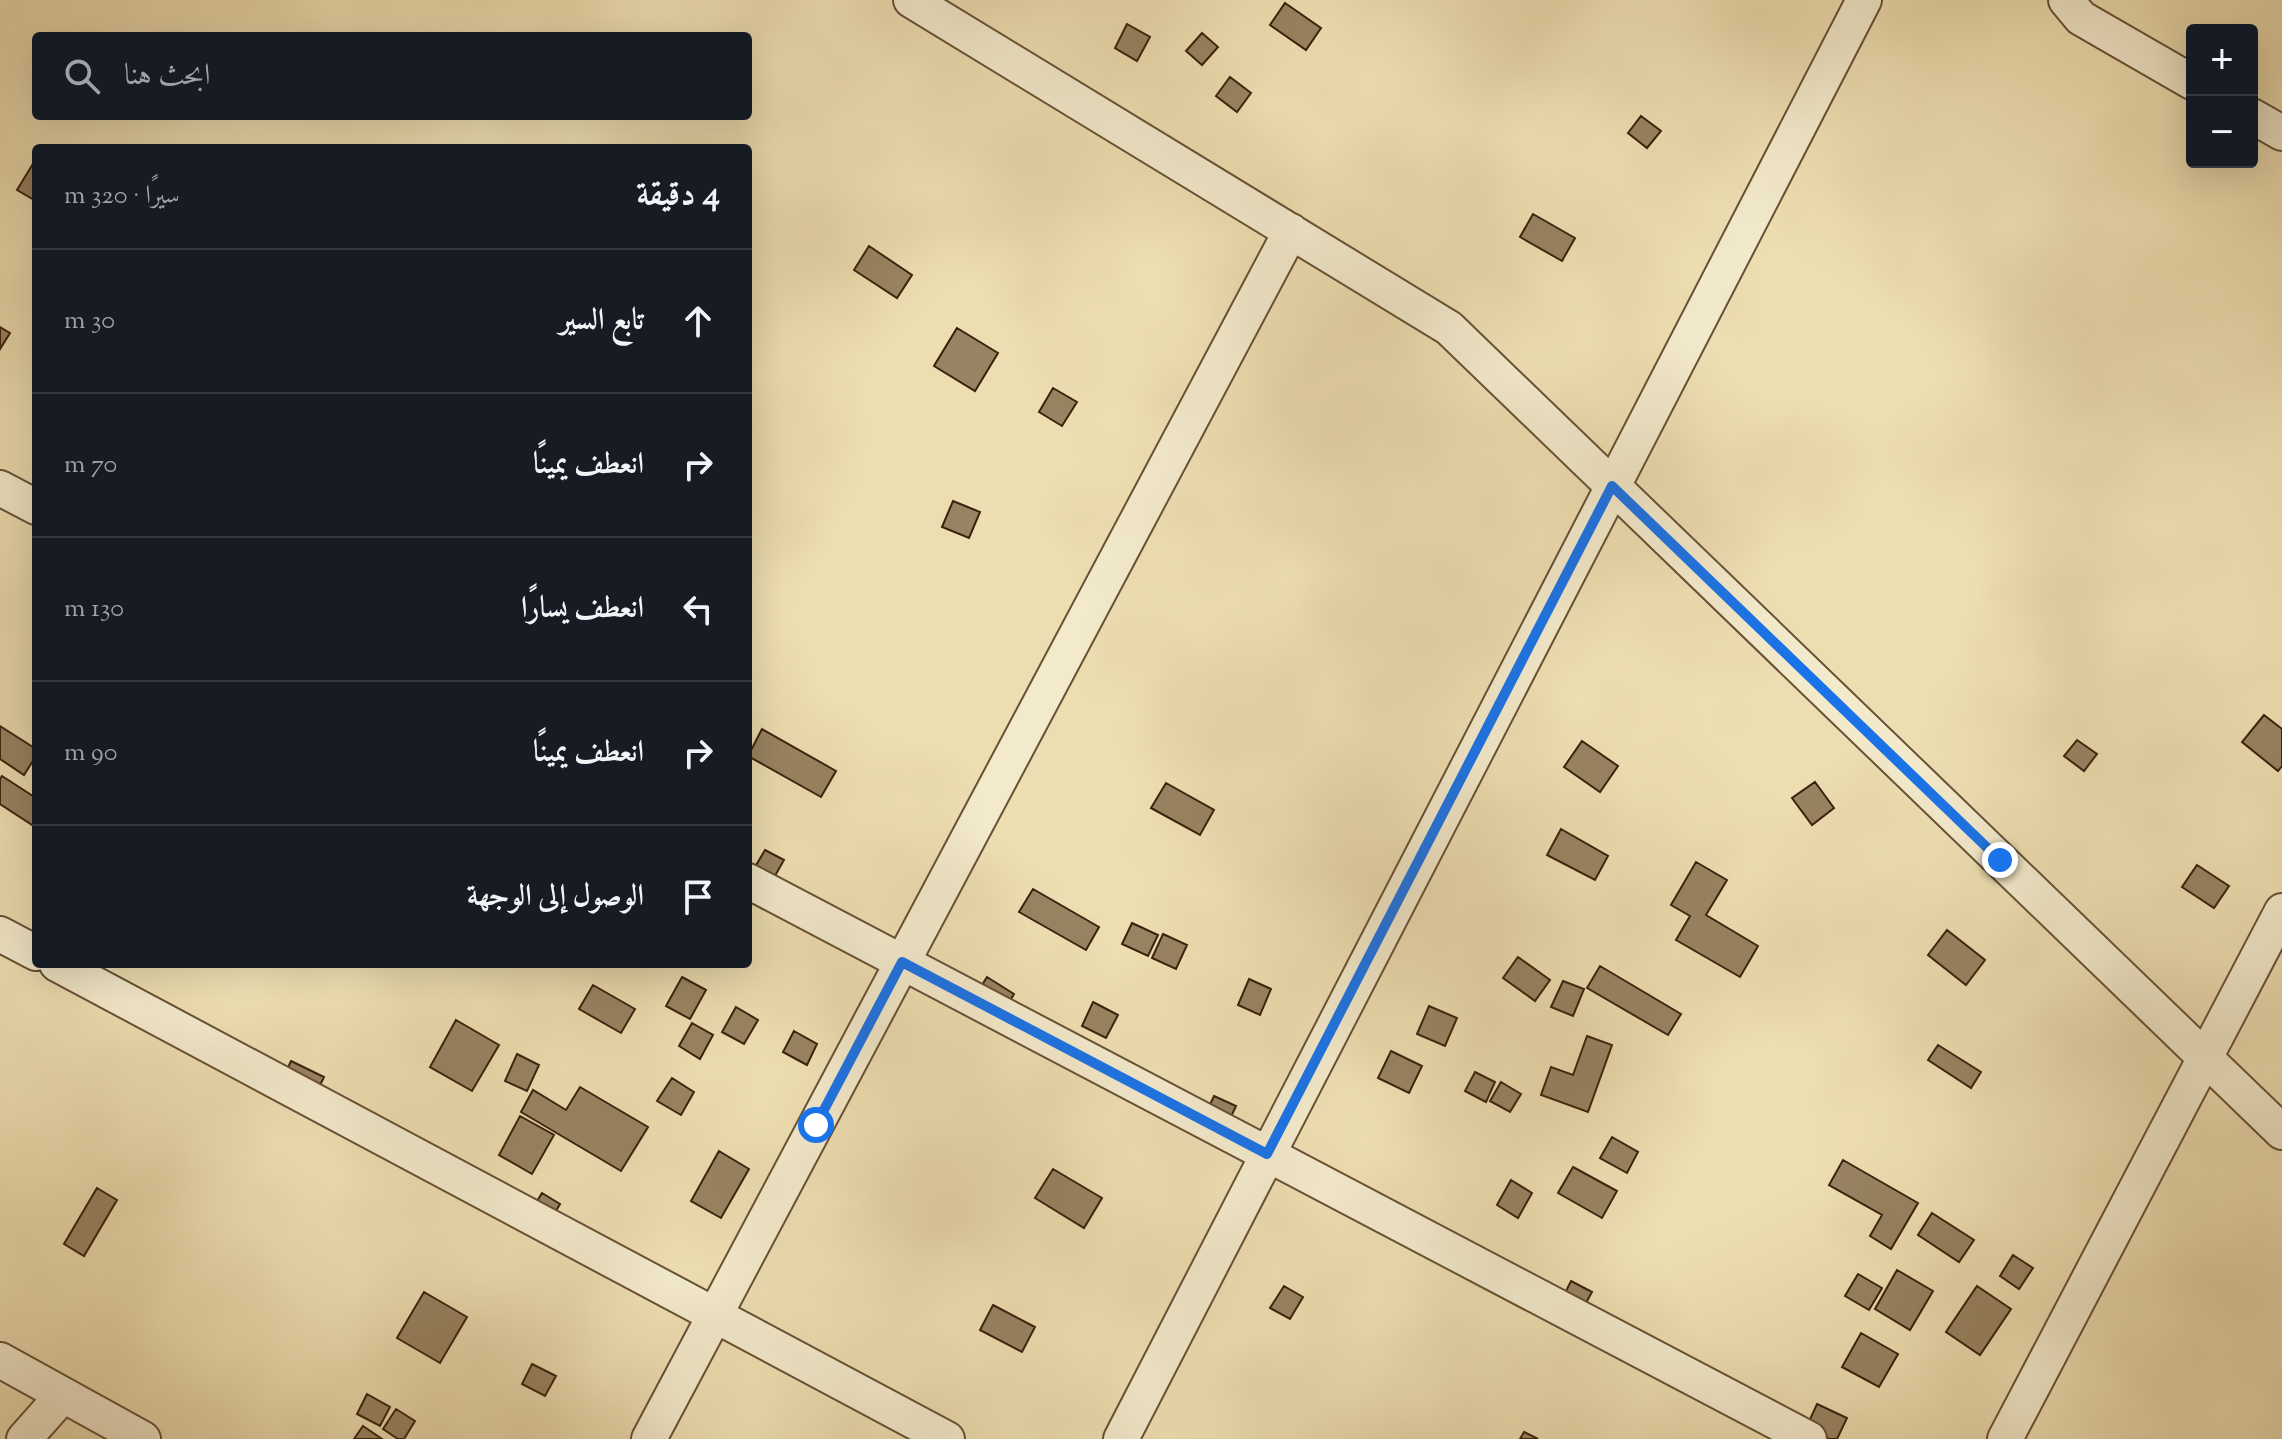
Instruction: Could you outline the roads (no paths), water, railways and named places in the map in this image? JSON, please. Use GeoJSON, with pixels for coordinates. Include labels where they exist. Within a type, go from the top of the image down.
{"type":"FeatureCollection","features":[{"type":"Feature","properties":{"kind":"street"},"geometry":{"type":"LineString","coordinates":[[911,0],[1449,328],[2282,1132]]}},
{"type":"Feature","properties":{"kind":"street"},"geometry":{"type":"LineString","coordinates":[[1121,1439],[1864,0]]}},
{"type":"Feature","properties":{"kind":"street"},"geometry":{"type":"LineString","coordinates":[[2066,0],[2081,18],[2186,79]]}},
{"type":"Feature","properties":{"kind":"street"},"geometry":{"type":"LineString","coordinates":[[2258,119],[2282,133]]}},
{"type":"Feature","properties":{"kind":"street"},"geometry":{"type":"LineString","coordinates":[[649,1439],[1291,231]]}},
{"type":"Feature","properties":{"kind":"street"},"geometry":{"type":"LineString","coordinates":[[0,488],[32,505]]}},
{"type":"Feature","properties":{"kind":"street"},"geometry":{"type":"LineString","coordinates":[[752,883],[1809,1439]]}},
{"type":"Feature","properties":{"kind":"street"},"geometry":{"type":"LineString","coordinates":[[2005,1439],[2282,911]]}},
{"type":"Feature","properties":{"kind":"street"},"geometry":{"type":"LineString","coordinates":[[0,934],[32,951]]}},
{"type":"Feature","properties":{"kind":"street"},"geometry":{"type":"LineString","coordinates":[[64,968],[947,1439]]}},
{"type":"Feature","properties":{"kind":"street"},"geometry":{"type":"LineString","coordinates":[[0,1360],[143,1439]]}},
{"type":"Feature","properties":{"kind":"street"},"geometry":{"type":"LineString","coordinates":[[24,1439],[63,1395]]}}]}
